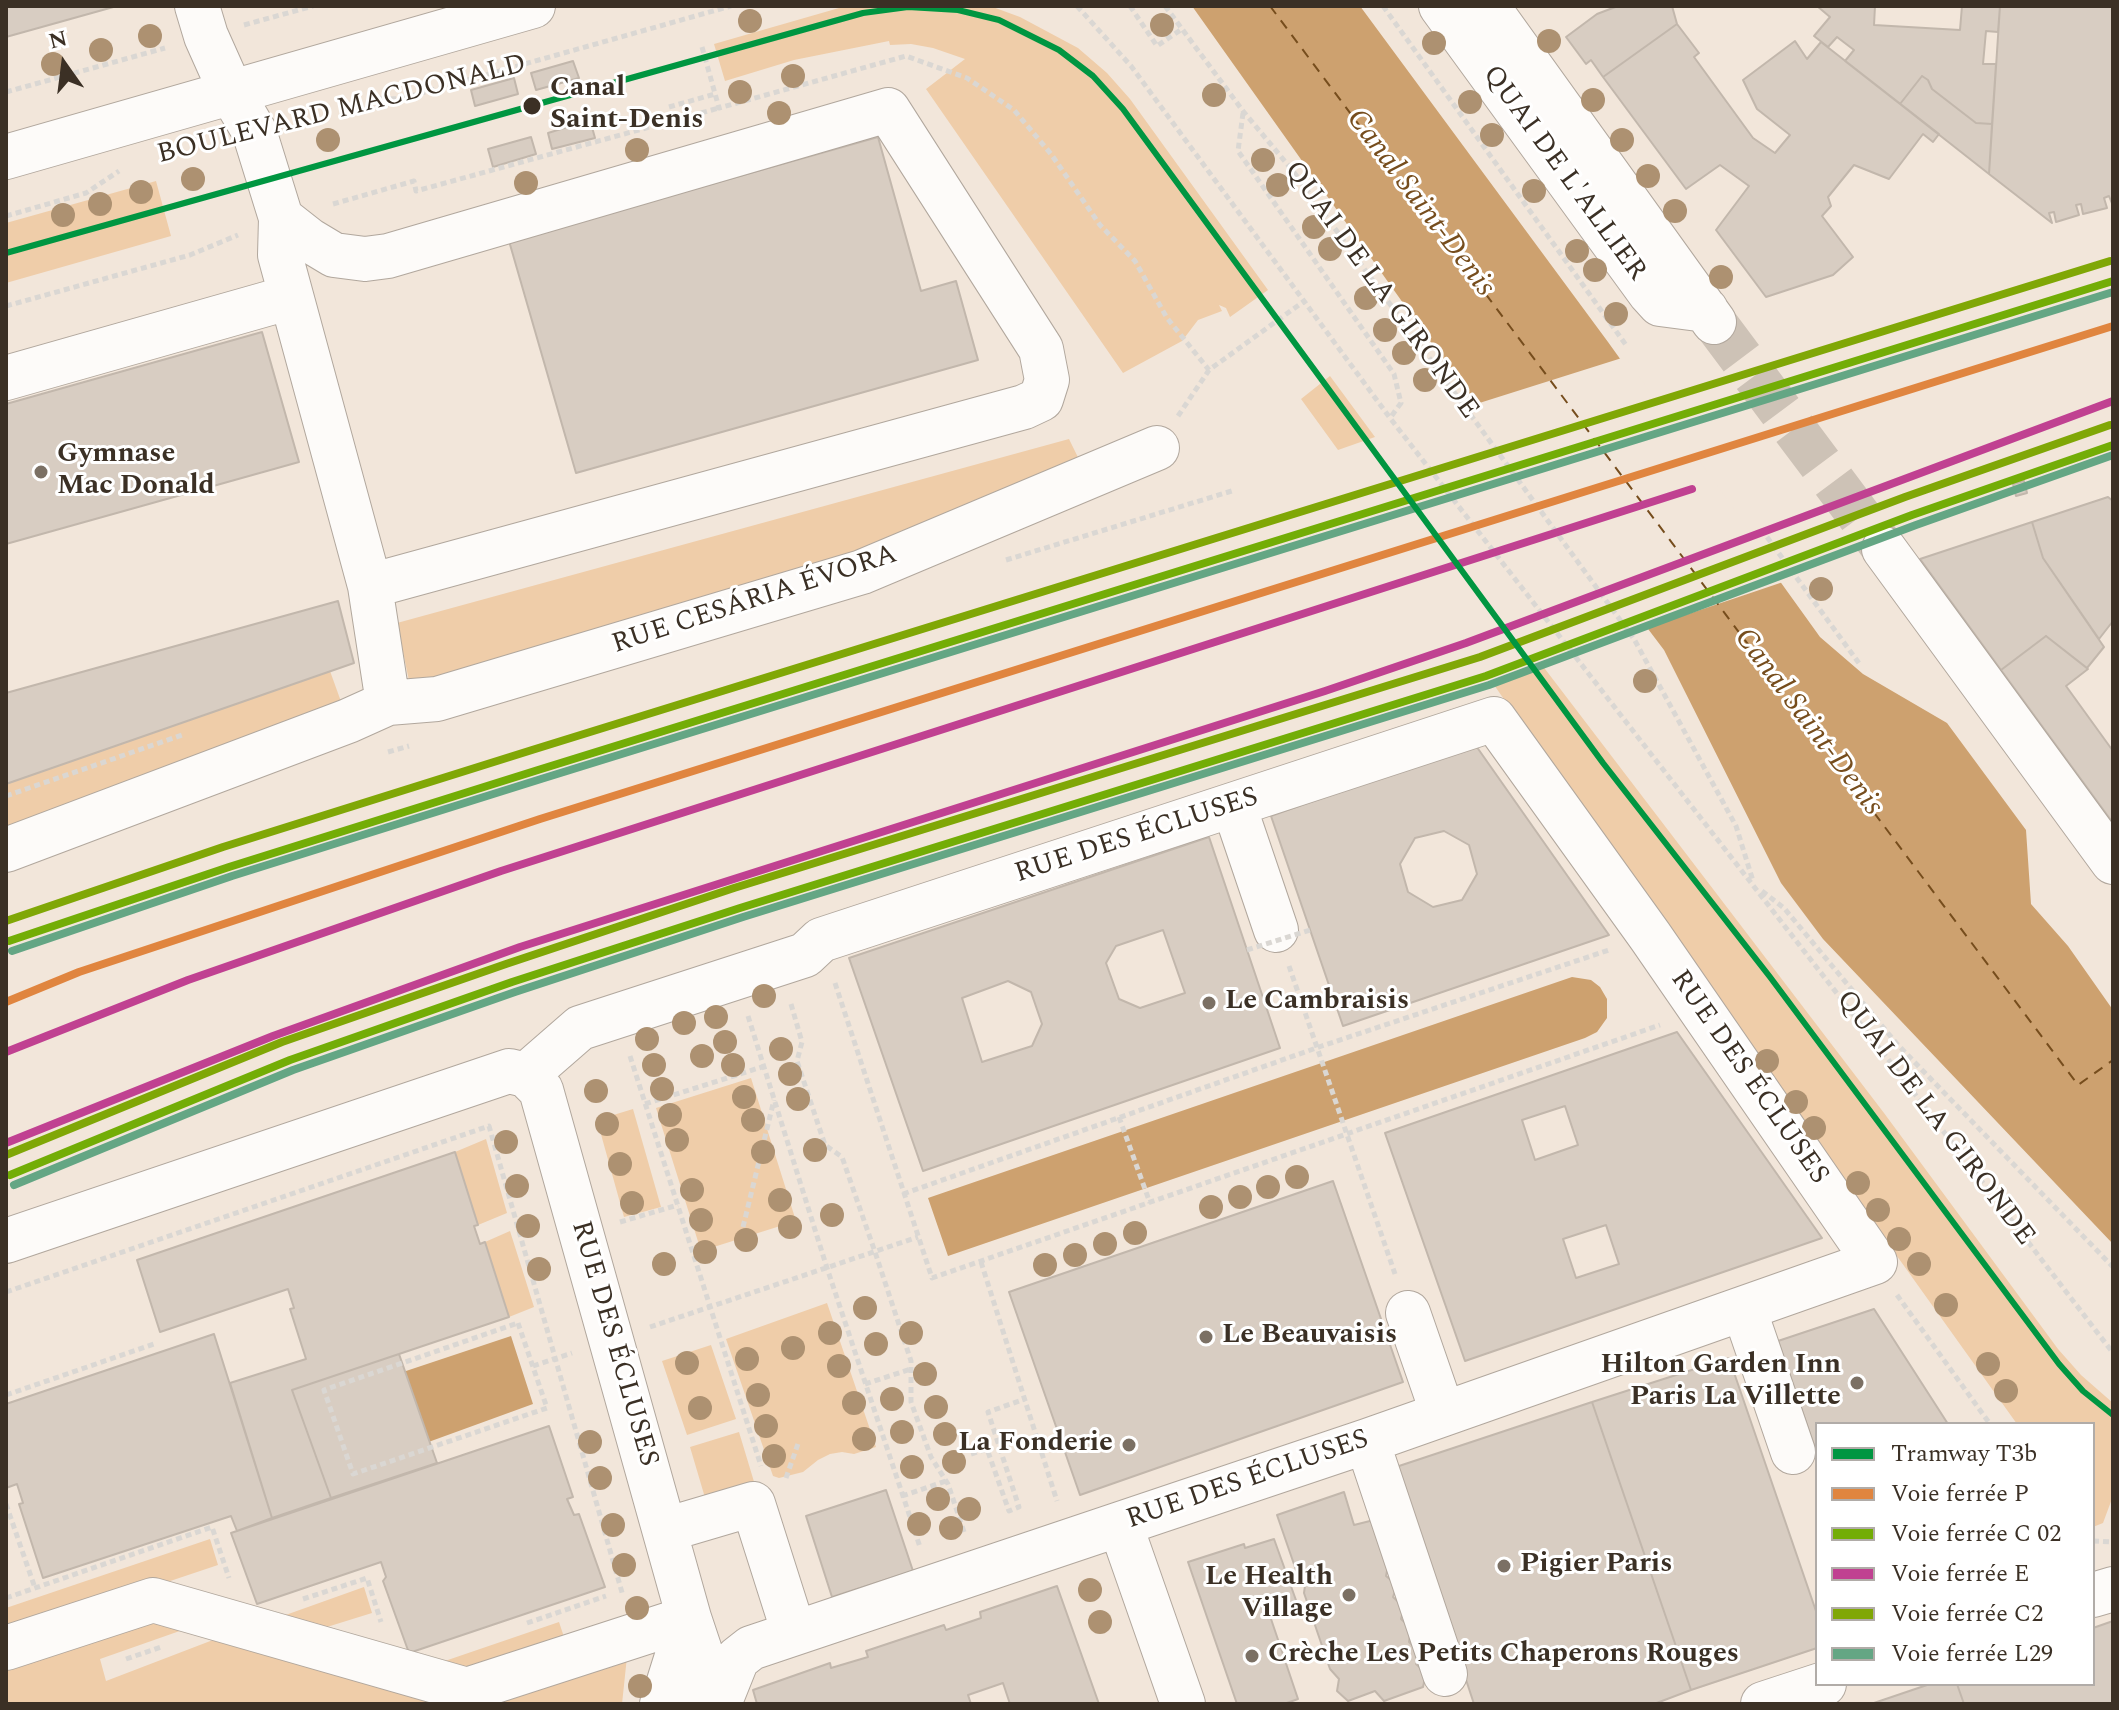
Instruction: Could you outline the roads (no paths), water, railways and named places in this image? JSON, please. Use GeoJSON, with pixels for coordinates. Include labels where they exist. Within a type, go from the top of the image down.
{"type":"FeatureCollection","features":[{"type":"Feature","properties":{"kind":"street","name":"BOULEVARD MACDONALD"},"geometry":{"type":"LineString","coordinates":[[6,157],[533,6]]}},
{"type":"Feature","properties":{"kind":"street","name":"QUAI DE L'ALLIER"},"geometry":{"type":"LineString","coordinates":[[1441,6],[1650,293],[1660,304],[1710,316],[1487,6]]}},
{"type":"Feature","properties":{"kind":"street"},"geometry":{"type":"LineString","coordinates":[[213,17],[206,36],[231,92],[254,131],[263,225],[280,255],[370,586],[388,703]]}},
{"type":"Feature","properties":{"kind":"street"},"geometry":{"type":"LineString","coordinates":[[263,225],[309,240],[334,255],[365,259],[388,256],[888,110],[1041,349],[1047,380],[1041,399],[1024,407],[370,586]]}},
{"type":"Feature","properties":{"kind":"street"},"geometry":{"type":"LineString","coordinates":[[6,378],[291,297]]}},
{"type":"Feature","properties":{"kind":"street","name":"RUE CESÁRIA ÉVORA"},"geometry":{"type":"LineString","coordinates":[[6,850],[305,738],[388,703],[437,699],[862,572],[1157,448]]}},
{"type":"Feature","properties":{"kind":"street"},"geometry":{"type":"LineString","coordinates":[[1884,549],[2113,862]]}},
{"type":"Feature","properties":{"kind":"street","name":"RUE DES ÉCLUSES"},"geometry":{"type":"LineString","coordinates":[[695,1704],[705,1666],[541,1090],[526,1075],[580,1028],[805,955],[821,940],[1494,719],[1650,936],[1875,1262],[1367,1441],[751,1648],[737,1659],[719,1704]]}},
{"type":"Feature","properties":{"kind":"street"},"geometry":{"type":"LineString","coordinates":[[1234,806],[1280,943]]}},
{"type":"Feature","properties":{"kind":"street"},"geometry":{"type":"LineString","coordinates":[[6,1241],[509,1071],[526,1075]]}},
{"type":"Feature","properties":{"kind":"street"},"geometry":{"type":"LineString","coordinates":[[1744,1309],[1793,1452]]}},
{"type":"Feature","properties":{"kind":"street"},"geometry":{"type":"LineString","coordinates":[[1408,1313],[1443,1414]]}},
{"type":"Feature","properties":{"kind":"street"},"geometry":{"type":"LineString","coordinates":[[1367,1441],[1445,1674]]}},
{"type":"Feature","properties":{"kind":"street"},"geometry":{"type":"LineString","coordinates":[[665,1530],[753,1504],[794,1633]]}},
{"type":"Feature","properties":{"kind":"street"},"geometry":{"type":"LineString","coordinates":[[1120,1524],[1183,1704]]}},
{"type":"Feature","properties":{"kind":"street"},"geometry":{"type":"LineString","coordinates":[[6,1648],[153,1600],[467,1690],[689,1618]]}},
{"type":"Feature","properties":{"kind":"street"},"geometry":{"type":"LineString","coordinates":[[662,1704],[689,1618]]}},
{"type":"Feature","properties":{"kind":"street"},"geometry":{"type":"LineString","coordinates":[[1763,1704],[1818,1686]]}},
{"type":"Feature","properties":{"kind":"water"},"geometry":{"type":"Polygon","coordinates":[[[1192,6],[1360,6],[1608,342],[1820,637],[1863,674],[1947,723],[2026,830],[2031,904],[2068,946],[2113,1010],[2113,1244],[1823,939],[1781,883],[1664,650],[1435,348],[1192,6]]]}},
{"type":"Feature","properties":{"kind":"water"},"geometry":{"type":"Polygon","coordinates":[[[1572,977],[1591,980],[1607,999],[1607,1018],[1597,1032],[1585,1038],[948,1256],[928,1198],[1572,977]]]}},
{"type":"Feature","properties":{"kind":"water"},"geometry":{"type":"Polygon","coordinates":[[[511,1336],[533,1404],[368,1464],[343,1392],[511,1336]]]}},
{"type":"Feature","properties":{"kind":"tunnel"},"geometry":{"type":"LineString","coordinates":[[1715,323],[1884,549]]}},
{"type":"Feature","properties":{"kind":"tram line","name":"T3b"},"geometry":{"type":"LineString","coordinates":[[6,253],[863,13],[908,7],[958,10],[999,20],[1059,50],[1093,76],[1123,109],[1603,763],[1770,977],[2059,1364],[2083,1391],[2113,1415]]}},
{"type":"Feature","properties":{"kind":"rail line","name":"C2"},"geometry":{"type":"LineString","coordinates":[[6,921],[223,847],[532,750],[2110,261]]}},
{"type":"Feature","properties":{"kind":"rail line","name":"L29"},"geometry":{"type":"LineString","coordinates":[[12,951],[232,876],[541,779],[2113,292]]}},
{"type":"Feature","properties":{"kind":"rail line","name":"P"},"geometry":{"type":"LineString","coordinates":[[6,1002],[79,972],[540,819],[2113,326]]}},
{"type":"Feature","properties":{"kind":"rail line","name":"E"},"geometry":{"type":"LineString","coordinates":[[6,1143],[273,1036],[520,947],[1325,691],[1466,643],[2113,401]]}},
{"type":"Feature","properties":{"kind":"rail line","name":"C2"},"geometry":{"type":"LineString","coordinates":[[6,1155],[282,1042],[506,964],[734,888],[1480,657],[1905,497],[2110,425]]}},
{"type":"Feature","properties":{"kind":"rail line","name":"L29"},"geometry":{"type":"LineString","coordinates":[[14,1185],[293,1070],[515,992],[743,917],[1489,685],[1916,525],[2113,455]]}},
{"type":"Feature","properties":{"kind":"rail line","name":"E"},"geometry":{"type":"LineString","coordinates":[[6,1052],[188,980],[501,871],[1692,489]]}},
{"type":"Feature","properties":{"kind":"place","name":"Canal Saint-Denis"},"geometry":{"type":"Point","coordinates":[532,106]}},
{"type":"Feature","properties":{"kind":"place","name":"Gymnase Mac Donald"},"geometry":{"type":"Point","coordinates":[41,472]}},
{"type":"Feature","properties":{"kind":"place","name":"Le Cambraisis"},"geometry":{"type":"Point","coordinates":[1209,1003]}},
{"type":"Feature","properties":{"kind":"place","name":"Le Beauvaisis"},"geometry":{"type":"Point","coordinates":[1206,1337]}},
{"type":"Feature","properties":{"kind":"place","name":"Hilton Garden Inn Paris La Villette"},"geometry":{"type":"Point","coordinates":[1857,1383]}},
{"type":"Feature","properties":{"kind":"place","name":"La Fonderie"},"geometry":{"type":"Point","coordinates":[1129,1445]}},
{"type":"Feature","properties":{"kind":"place","name":"Pigier Paris"},"geometry":{"type":"Point","coordinates":[1504,1566]}},
{"type":"Feature","properties":{"kind":"place","name":"Le Health Village"},"geometry":{"type":"Point","coordinates":[1349,1595]}},
{"type":"Feature","properties":{"kind":"place","name":"Crèche Les Petits Chaperons Rouges"},"geometry":{"type":"Point","coordinates":[1252,1656]}}]}
